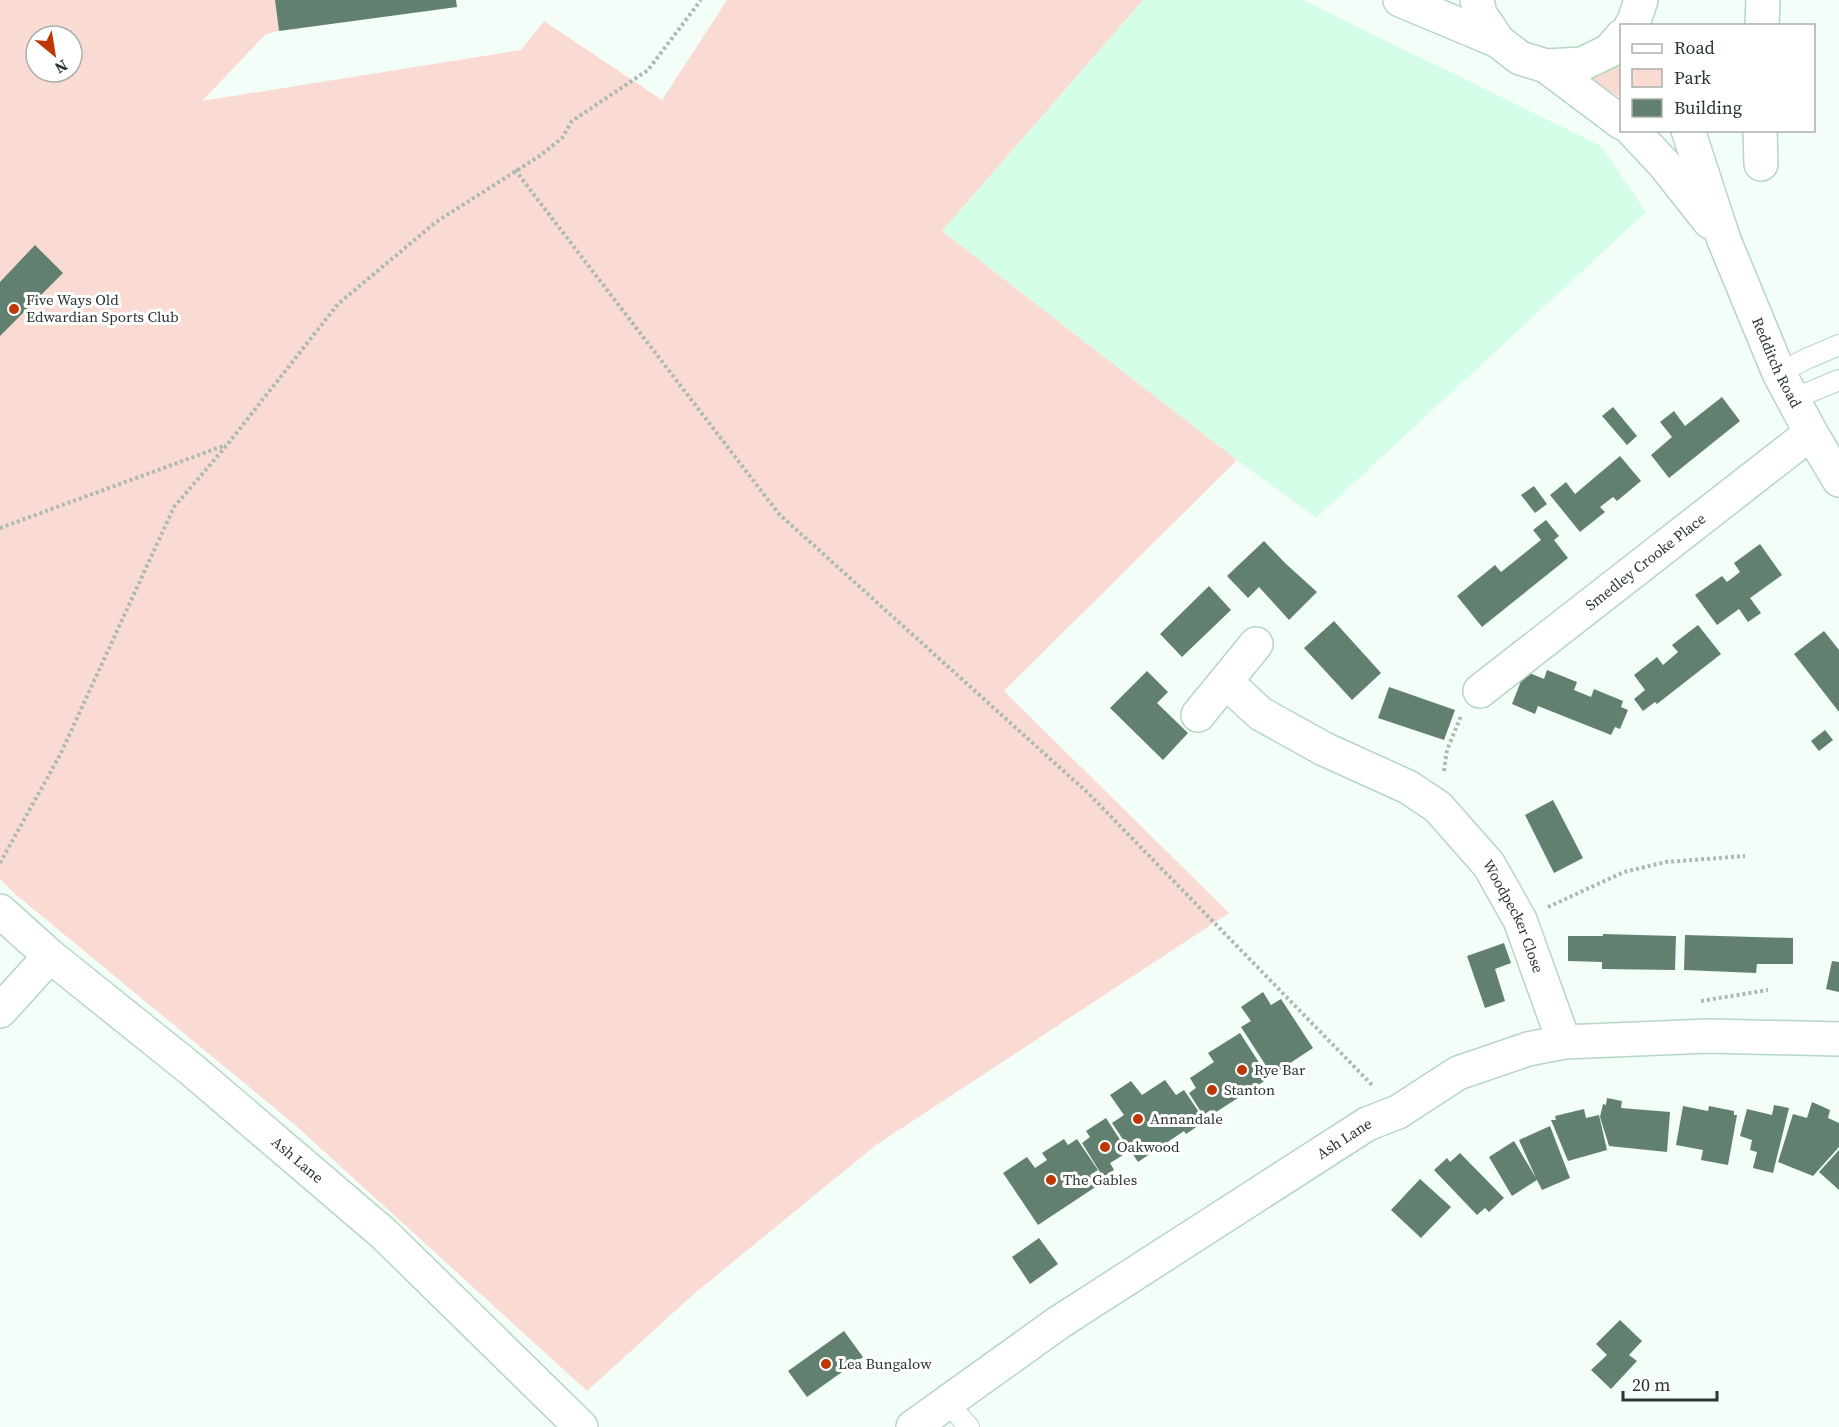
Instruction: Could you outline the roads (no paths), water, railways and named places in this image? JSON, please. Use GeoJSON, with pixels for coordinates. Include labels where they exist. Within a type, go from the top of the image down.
{"type":"FeatureCollection","features":[{"type":"Feature","properties":{"kind":"main road"},"geometry":{"type":"LineString","coordinates":[[1400,0],[1498,41],[1520,58],[1546,66],[1620,122]]}},
{"type":"Feature","properties":{"kind":"main road"},"geometry":{"type":"LineString","coordinates":[[1477,0],[1480,14],[1498,41]]}},
{"type":"Feature","properties":{"kind":"main road"},"geometry":{"type":"LineString","coordinates":[[1632,24],[1641,0]]}},
{"type":"Feature","properties":{"kind":"main road"},"geometry":{"type":"LineString","coordinates":[[1646,0],[1653,24]]}},
{"type":"Feature","properties":{"kind":"main road"},"geometry":{"type":"LineString","coordinates":[[1762,24],[1763,0]]}},
{"type":"Feature","properties":{"kind":"main road"},"geometry":{"type":"LineString","coordinates":[[1546,66],[1582,64],[1609,51],[1620,38]]}},
{"type":"Feature","properties":{"kind":"main road","name":"Redditch Road"},"geometry":{"type":"LineString","coordinates":[[1634,132],[1664,164],[1724,240]]}},
{"type":"Feature","properties":{"kind":"main road","name":"Redditch Road"},"geometry":{"type":"LineString","coordinates":[[1689,132],[1724,240],[1786,386],[1810,433],[1839,480]]}},
{"type":"Feature","properties":{"kind":"main road"},"geometry":{"type":"LineString","coordinates":[[1760,132],[1761,164]]}},
{"type":"Feature","properties":{"kind":"main road","name":"Smedley Crooke Place"},"geometry":{"type":"LineString","coordinates":[[1480,691],[1810,433]]}},
{"type":"Feature","properties":{"kind":"main road"},"geometry":{"type":"LineString","coordinates":[[1198,716],[1256,644]]}},
{"type":"Feature","properties":{"kind":"main road","name":"Woodpecker Close"},"geometry":{"type":"LineString","coordinates":[[1226,682],[1261,714],[1324,749],[1408,787],[1438,807],[1489,865],[1520,920],[1564,1042]]}},
{"type":"Feature","properties":{"kind":"main road","name":"Ash Lane"},"geometry":{"type":"LineString","coordinates":[[0,911],[50,956],[191,1069],[384,1234],[581,1427]]}},
{"type":"Feature","properties":{"kind":"main road"},"geometry":{"type":"LineString","coordinates":[[0,1011],[50,956]]}},
{"type":"Feature","properties":{"kind":"main road","name":"Ash Lane"},"geometry":{"type":"LineString","coordinates":[[913,1427],[1058,1323],[1367,1124],[1398,1112],[1458,1073],[1528,1049],[1564,1042],[1709,1036],[1839,1039]]}},
{"type":"Feature","properties":{"kind":"lane"},"geometry":{"type":"LineString","coordinates":[[1786,386],[1806,359],[1839,345]]}},
{"type":"Feature","properties":{"kind":"lane"},"geometry":{"type":"LineString","coordinates":[[1786,386],[1839,380]]}},
{"type":"Feature","properties":{"kind":"lane"},"geometry":{"type":"LineString","coordinates":[[947,1402],[969,1427]]}},
{"type":"Feature","properties":{"kind":"place","name":"Five Ways Old Edwardian Sports Club"},"geometry":{"type":"Point","coordinates":[14,309]}},
{"type":"Feature","properties":{"kind":"place","name":"Rye Bar"},"geometry":{"type":"Point","coordinates":[1242,1070]}},
{"type":"Feature","properties":{"kind":"place","name":"Stanton"},"geometry":{"type":"Point","coordinates":[1212,1090]}},
{"type":"Feature","properties":{"kind":"place","name":"Annandale"},"geometry":{"type":"Point","coordinates":[1138,1119]}},
{"type":"Feature","properties":{"kind":"place","name":"Oakwood"},"geometry":{"type":"Point","coordinates":[1105,1147]}},
{"type":"Feature","properties":{"kind":"place","name":"The Gables"},"geometry":{"type":"Point","coordinates":[1051,1180]}},
{"type":"Feature","properties":{"kind":"place","name":"Lea Bungalow"},"geometry":{"type":"Point","coordinates":[826,1364]}}]}
